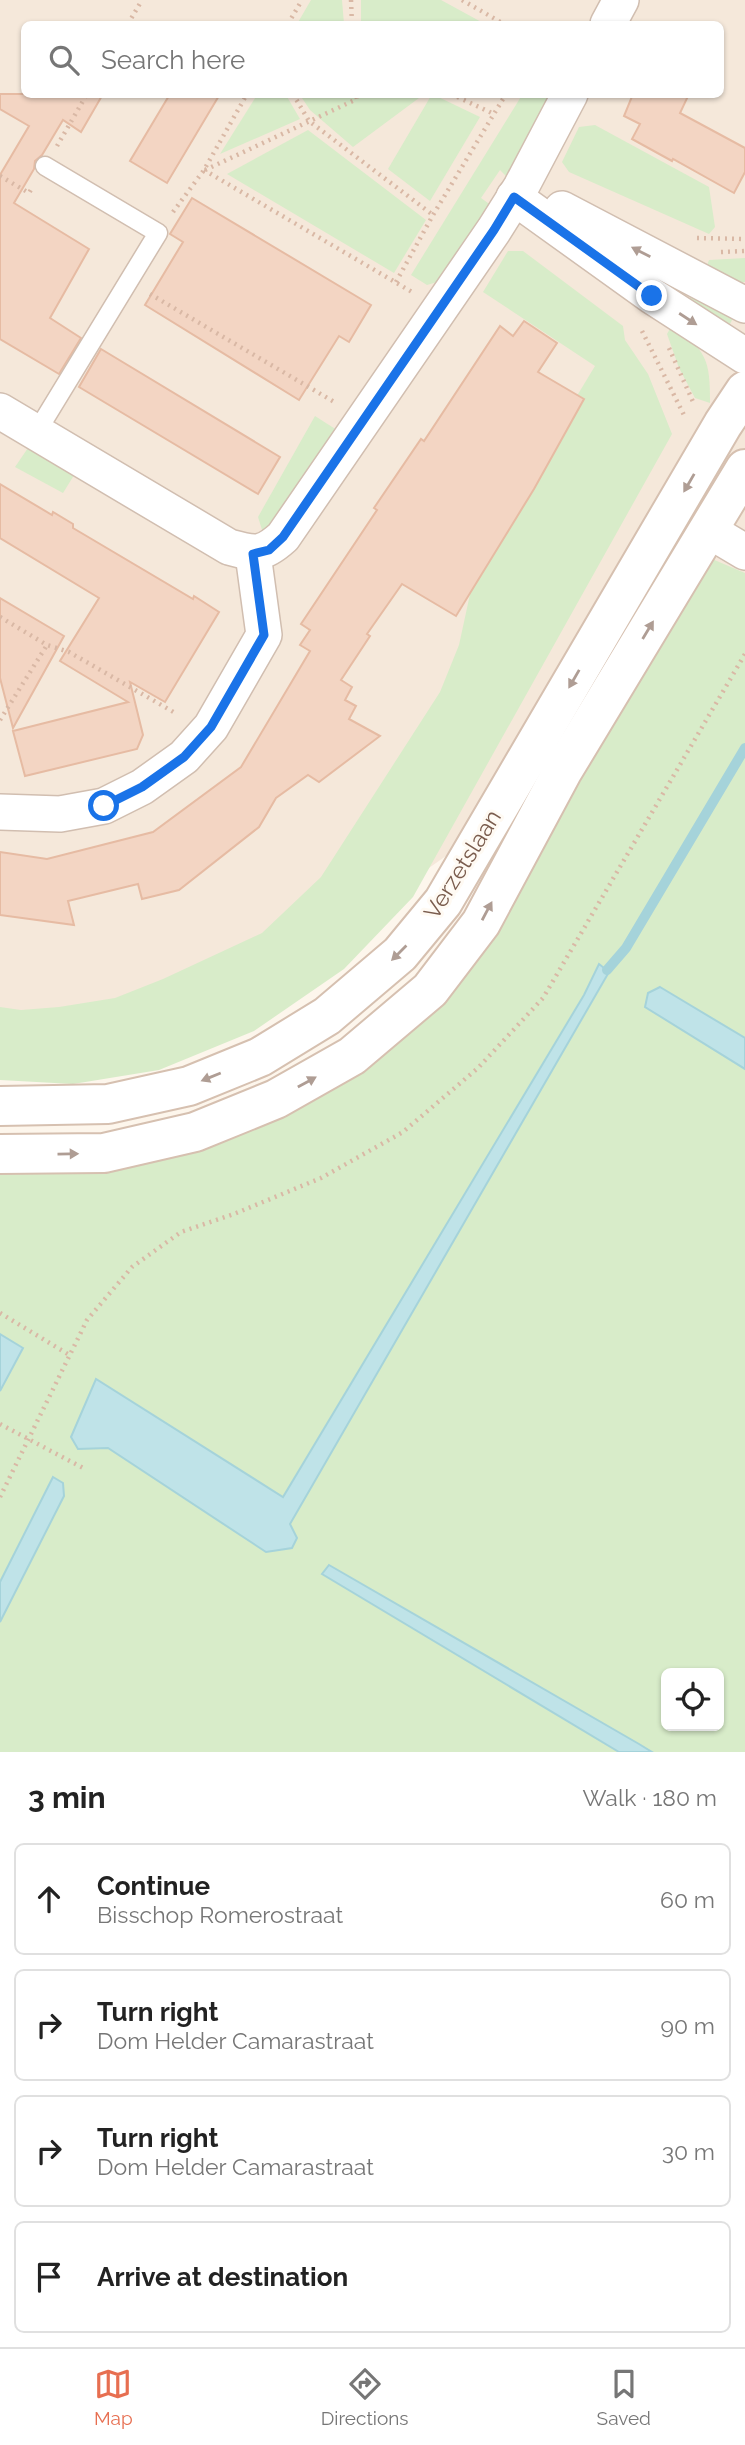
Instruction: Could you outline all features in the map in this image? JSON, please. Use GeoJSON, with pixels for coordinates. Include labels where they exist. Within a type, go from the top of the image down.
{"type":"FeatureCollection","features":[{"type":"Feature","properties":{"kind":"main road","name":"Verzetslaan"},"geometry":{"type":"LineString","coordinates":[[0,1106],[108,1104],[189,1086],[261,1057],[316,1023],[400,954],[443,902],[745,391]]}},
{"type":"Feature","properties":{"kind":"main road","name":"Verzetslaan"},"geometry":{"type":"LineString","coordinates":[[0,1154],[104,1153],[195,1132],[276,1098],[352,1056],[430,990],[481,922],[562,772],[745,469]]}},
{"type":"Feature","properties":{"kind":"street"},"geometry":{"type":"LineString","coordinates":[[610,21],[621,0]]}},
{"type":"Feature","properties":{"kind":"street"},"geometry":{"type":"LineString","coordinates":[[0,411],[229,547],[253,554],[269,550],[283,537],[518,192],[568,98]]}},
{"type":"Feature","properties":{"kind":"street"},"geometry":{"type":"LineString","coordinates":[[518,192],[745,305]]}},
{"type":"Feature","properties":{"kind":"street"},"geometry":{"type":"LineString","coordinates":[[518,192],[652,296],[745,356]]}},
{"type":"Feature","properties":{"kind":"street"},"geometry":{"type":"LineString","coordinates":[[708,530],[745,552]]}},
{"type":"Feature","properties":{"kind":"street"},"geometry":{"type":"LineString","coordinates":[[0,812],[60,814],[104,806],[142,787],[184,757],[211,727],[264,635],[253,554]]}},
{"type":"Feature","properties":{"kind":"lane"},"geometry":{"type":"LineString","coordinates":[[36,433],[158,233],[45,166]]}},
{"type":"Feature","properties":{"kind":"path"},"geometry":{"type":"LineString","coordinates":[[130,21],[142,0]]}},
{"type":"Feature","properties":{"kind":"path"},"geometry":{"type":"LineString","coordinates":[[290,21],[302,0]]}},
{"type":"Feature","properties":{"kind":"path"},"geometry":{"type":"LineString","coordinates":[[351,0],[352,21]]}},
{"type":"Feature","properties":{"kind":"path"},"geometry":{"type":"LineString","coordinates":[[462,0],[499,21]]}},
{"type":"Feature","properties":{"kind":"path"},"geometry":{"type":"LineString","coordinates":[[158,233],[204,170],[245,98]]}},
{"type":"Feature","properties":{"kind":"path"},"geometry":{"type":"LineString","coordinates":[[295,98],[309,121],[433,215]]}},
{"type":"Feature","properties":{"kind":"path"},"geometry":{"type":"LineString","coordinates":[[204,170],[357,98]]}},
{"type":"Feature","properties":{"kind":"path"},"geometry":{"type":"LineString","coordinates":[[460,98],[494,114]]}},
{"type":"Feature","properties":{"kind":"path"},"geometry":{"type":"LineString","coordinates":[[396,282],[504,98]]}},
{"type":"Feature","properties":{"kind":"path"},"geometry":{"type":"LineString","coordinates":[[204,170],[440,309]]}},
{"type":"Feature","properties":{"kind":"path"},"geometry":{"type":"LineString","coordinates":[[129,281],[363,420]]}},
{"type":"Feature","properties":{"kind":"path"},"geometry":{"type":"LineString","coordinates":[[641,330],[688,424]]}},
{"type":"Feature","properties":{"kind":"path"},"geometry":{"type":"LineString","coordinates":[[0,617],[47,645],[69,652],[169,712],[211,727]]}},
{"type":"Feature","properties":{"kind":"path"},"geometry":{"type":"LineString","coordinates":[[0,720],[47,645]]}},
{"type":"Feature","properties":{"kind":"path"},"geometry":{"type":"LineString","coordinates":[[0,1497],[87,1320],[132,1267],[181,1232],[234,1214],[321,1178],[403,1132],[478,1068],[543,998],[745,654]]}},
{"type":"Feature","properties":{"kind":"path"},"geometry":{"type":"LineString","coordinates":[[0,1313],[71,1356]]}},
{"type":"Feature","properties":{"kind":"path"},"geometry":{"type":"LineString","coordinates":[[0,1424],[85,1469]]}},
{"type":"Feature","properties":{"kind":"shaded area"},"geometry":{"type":"Polygon","coordinates":[[[0,0],[745,0],[745,645],[198,1031],[0,1024],[0,0]]]}},
{"type":"Feature","properties":{"kind":"green space"},"geometry":{"type":"Polygon","coordinates":[[[311,0],[342,0],[344,21],[299,21],[311,0]]]}},
{"type":"Feature","properties":{"kind":"green space"},"geometry":{"type":"Polygon","coordinates":[[[361,0],[441,0],[480,21],[361,21],[361,0]]]}},
{"type":"Feature","properties":{"kind":"green space"},"geometry":{"type":"Polygon","coordinates":[[[255,98],[288,98],[300,119],[220,154],[255,98]]]}},
{"type":"Feature","properties":{"kind":"green space"},"geometry":{"type":"Polygon","coordinates":[[[302,98],[419,98],[353,147],[310,110],[302,98]]]}},
{"type":"Feature","properties":{"kind":"green space"},"geometry":{"type":"Polygon","coordinates":[[[430,98],[440,98],[480,117],[430,201],[388,169],[430,98]]]}},
{"type":"Feature","properties":{"kind":"green space"},"geometry":{"type":"Polygon","coordinates":[[[520,98],[555,98],[511,181],[500,170],[481,198],[495,208],[444,280],[427,285],[411,275],[520,98]]]}},
{"type":"Feature","properties":{"kind":"green space"},"geometry":{"type":"Polygon","coordinates":[[[595,125],[709,187],[715,227],[709,234],[569,172],[562,162],[579,127],[595,125]]]}},
{"type":"Feature","properties":{"kind":"green space"},"geometry":{"type":"Polygon","coordinates":[[[308,130],[426,220],[394,273],[227,174],[308,130]]]}},
{"type":"Feature","properties":{"kind":"green space"},"geometry":{"type":"Polygon","coordinates":[[[508,251],[523,251],[623,326],[625,340],[648,374],[672,434],[413,897],[344,969],[254,1031],[159,1070],[73,1084],[0,1080],[0,1007],[21,1010],[115,998],[262,933],[321,877],[440,692],[459,645],[472,585],[543,452],[595,366],[483,292],[508,251]]]}},
{"type":"Feature","properties":{"kind":"green space"},"geometry":{"type":"Polygon","coordinates":[[[745,258],[745,282],[733,282],[706,268],[709,260],[745,258]]]}},
{"type":"Feature","properties":{"kind":"green space"},"geometry":{"type":"Polygon","coordinates":[[[695,289],[736,312],[730,324],[689,300],[695,289]]]}},
{"type":"Feature","properties":{"kind":"green space"},"geometry":{"type":"Polygon","coordinates":[[[672,325],[693,342],[704,358],[709,376],[710,403],[695,398],[679,368],[667,334],[672,325]]]}},
{"type":"Feature","properties":{"kind":"green space"},"geometry":{"type":"Polygon","coordinates":[[[315,416],[340,432],[279,522],[263,533],[258,517],[315,416]]]}},
{"type":"Feature","properties":{"kind":"green space"},"geometry":{"type":"Polygon","coordinates":[[[30,445],[76,472],[63,493],[15,467],[30,445]]]}},
{"type":"Feature","properties":{"kind":"green space"},"geometry":{"type":"Polygon","coordinates":[[[698,553],[745,573],[745,1038],[660,987],[645,1007],[745,1069],[745,1752],[652,1752],[329,1565],[323,1574],[619,1752],[0,1752],[0,1622],[64,1496],[53,1477],[0,1582],[0,1391],[23,1349],[0,1334],[0,1162],[180,1145],[443,980],[698,553]],[[599,965],[584,995],[283,1497],[96,1380],[108,1448],[266,1552],[297,1538],[289,1524],[609,973],[599,965]]]}},
{"type":"Feature","properties":{"kind":"water"},"geometry":{"type":"Polygon","coordinates":[[[599,964],[609,972],[290,1524],[297,1538],[292,1548],[266,1552],[108,1448],[78,1449],[71,1437],[96,1379],[283,1497],[584,995],[599,964]]]}},
{"type":"Feature","properties":{"kind":"water"},"geometry":{"type":"Polygon","coordinates":[[[660,987],[745,1038],[745,1069],[645,1007],[648,993],[660,987]]]}},
{"type":"Feature","properties":{"kind":"water"},"geometry":{"type":"Polygon","coordinates":[[[0,1334],[23,1348],[0,1391],[0,1334]]]}},
{"type":"Feature","properties":{"kind":"water"},"geometry":{"type":"Polygon","coordinates":[[[53,1477],[63,1483],[64,1496],[0,1622],[0,1582],[53,1477]]]}},
{"type":"Feature","properties":{"kind":"water"},"geometry":{"type":"Polygon","coordinates":[[[329,1565],[652,1752],[619,1752],[322,1574],[329,1565]]]}},
{"type":"Feature","properties":{"kind":"building"},"geometry":{"type":"Polygon","coordinates":[[[0,94],[21,94],[21,98],[101,98],[81,132],[63,120],[42,155],[35,161],[34,169],[14,203],[89,249],[50,318],[81,338],[59,374],[0,339],[0,175],[29,126],[0,109],[0,94]]]}},
{"type":"Feature","properties":{"kind":"building"},"geometry":{"type":"Polygon","coordinates":[[[168,98],[218,98],[167,183],[130,161],[168,98]]]}},
{"type":"Feature","properties":{"kind":"building"},"geometry":{"type":"Polygon","coordinates":[[[631,98],[687,98],[680,113],[745,148],[745,172],[734,193],[632,139],[640,124],[624,116],[631,98]]]}},
{"type":"Feature","properties":{"kind":"building"},"geometry":{"type":"Polygon","coordinates":[[[192,198],[371,305],[349,342],[339,336],[299,400],[145,305],[183,242],[170,234],[192,198]]]}},
{"type":"Feature","properties":{"kind":"building"},"geometry":{"type":"Polygon","coordinates":[[[524,321],[557,343],[538,372],[584,399],[534,489],[456,616],[402,584],[367,634],[370,636],[341,680],[352,687],[345,700],[356,706],[349,719],[380,736],[319,782],[308,775],[276,798],[259,827],[179,890],[142,899],[138,884],[68,901],[74,925],[0,915],[0,852],[47,859],[153,832],[241,767],[310,651],[300,645],[310,630],[301,624],[377,510],[374,508],[421,439],[424,441],[500,326],[513,336],[524,321]]]}},
{"type":"Feature","properties":{"kind":"building"},"geometry":{"type":"Polygon","coordinates":[[[101,349],[280,457],[258,494],[79,387],[101,349]]]}},
{"type":"Feature","properties":{"kind":"building"},"geometry":{"type":"Polygon","coordinates":[[[0,484],[52,515],[53,512],[73,524],[73,528],[219,612],[165,702],[130,682],[143,735],[137,749],[25,776],[13,731],[128,702],[60,661],[99,598],[0,538],[0,484]]]}},
{"type":"Feature","properties":{"kind":"building"},"geometry":{"type":"Polygon","coordinates":[[[0,598],[64,636],[13,728],[0,678],[0,598]]]}},
{"type":"Feature","properties":{"kind":"waterway"},"geometry":{"type":"LineString","coordinates":[[607,970],[626,948],[745,748]]}},
{"type":"Feature","properties":{"kind":"route"},"geometry":{"type":"LineString","coordinates":[[104,806],[142,787],[184,757],[211,727],[264,635],[253,554],[269,550],[283,537],[514,197],[652,296]]}}]}
